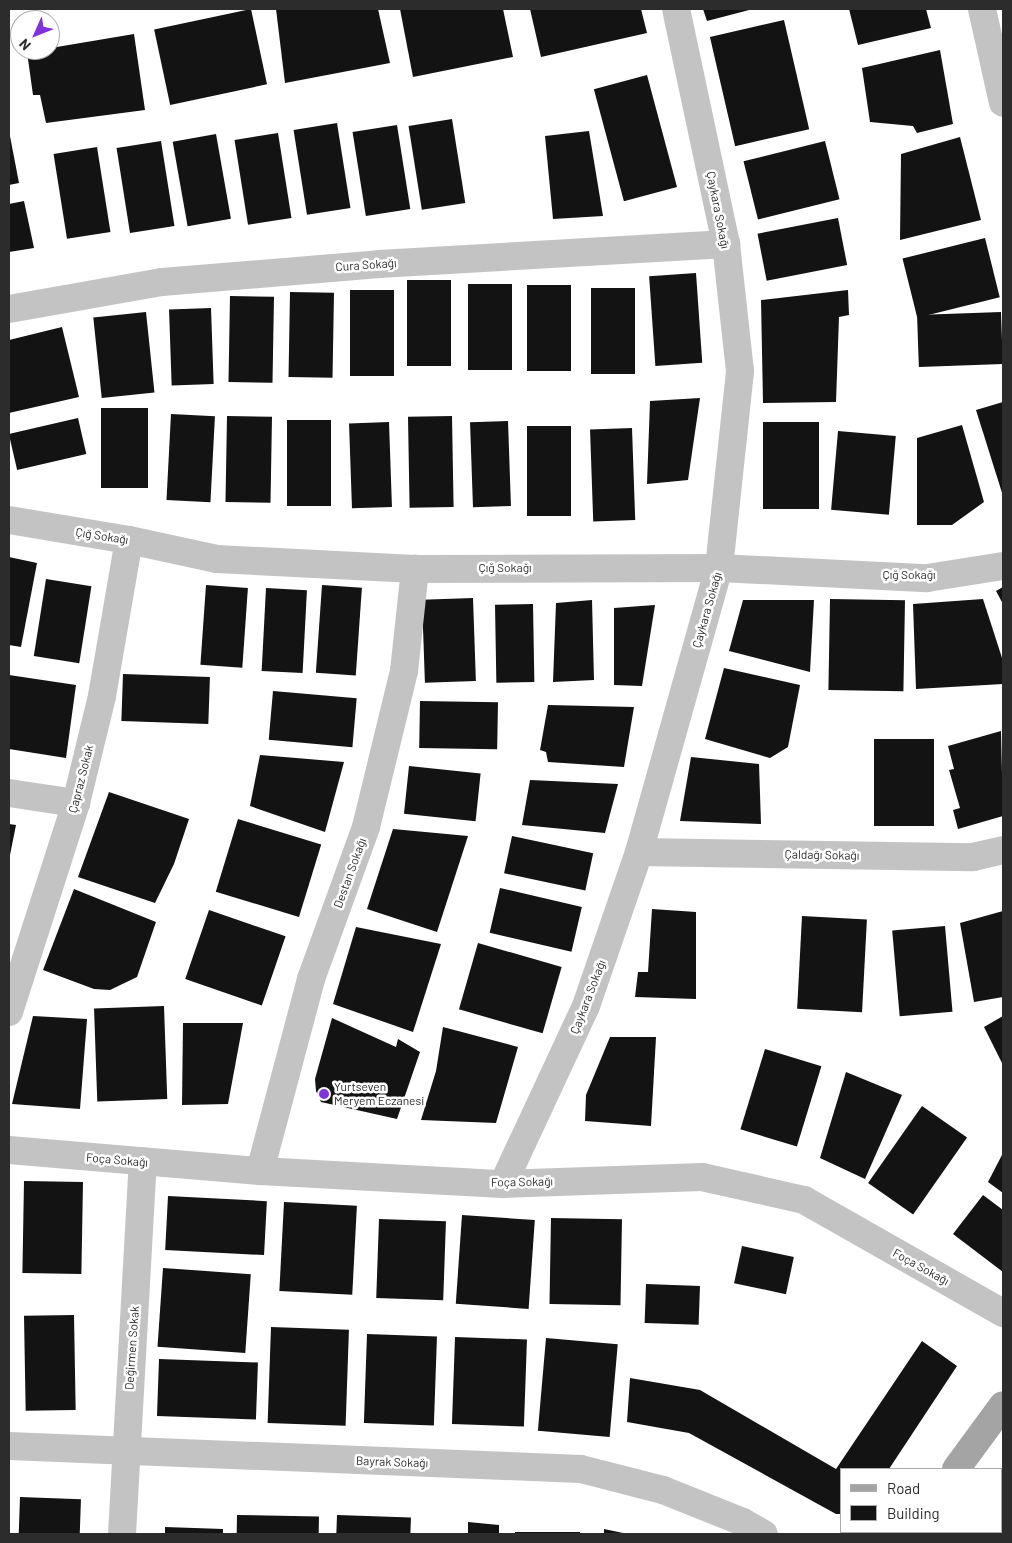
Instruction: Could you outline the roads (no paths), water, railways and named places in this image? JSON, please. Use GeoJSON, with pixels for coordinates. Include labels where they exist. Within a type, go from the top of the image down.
{"type":"FeatureCollection","features":[{"type":"Feature","properties":{"kind":"main road"},"geometry":{"type":"LineString","coordinates":[[957,1468],[1003,1405]]}},
{"type":"Feature","properties":{"kind":"street","name":"Çaykara Sokağı"},"geometry":{"type":"LineString","coordinates":[[503,1184],[586,1006],[639,852],[720,568],[740,371],[726,244],[676,9]]}},
{"type":"Feature","properties":{"kind":"street"},"geometry":{"type":"LineString","coordinates":[[982,9],[1003,103]]}},
{"type":"Feature","properties":{"kind":"street","name":"Cura Sokağı"},"geometry":{"type":"LineString","coordinates":[[9,309],[162,282],[379,264],[726,244]]}},
{"type":"Feature","properties":{"kind":"street","name":"Çığ Sokağı"},"geometry":{"type":"LineString","coordinates":[[9,520],[129,540],[217,560],[415,569],[720,568],[927,578],[1003,566]]}},
{"type":"Feature","properties":{"kind":"street","name":"Çapraz Sokak"},"geometry":{"type":"LineString","coordinates":[[9,1012],[76,803],[102,696],[129,540]]}},
{"type":"Feature","properties":{"kind":"street","name":"Destan Sokağı"},"geometry":{"type":"LineString","coordinates":[[260,1171],[312,979],[366,828],[404,671],[415,569]]}},
{"type":"Feature","properties":{"kind":"street"},"geometry":{"type":"LineString","coordinates":[[9,793],[76,803]]}},
{"type":"Feature","properties":{"kind":"street","name":"Çaldağı Sokağı"},"geometry":{"type":"LineString","coordinates":[[639,852],[973,857],[1003,850]]}},
{"type":"Feature","properties":{"kind":"street","name":"Foça Sokağı"},"geometry":{"type":"LineString","coordinates":[[9,1150],[260,1171],[503,1184],[702,1177],[804,1200],[1003,1313]]}},
{"type":"Feature","properties":{"kind":"street","name":"Değirmen Sokak"},"geometry":{"type":"LineString","coordinates":[[122,1534],[125,1452],[143,1162]]}},
{"type":"Feature","properties":{"kind":"street","name":"Bayrak Sokağı"},"geometry":{"type":"LineString","coordinates":[[9,1446],[581,1469],[663,1490],[743,1522],[764,1534]]}},
{"type":"Feature","properties":{"kind":"place","name":"Yurtseven Meryem Eczanesi"},"geometry":{"type":"Point","coordinates":[324,1094]}}]}
